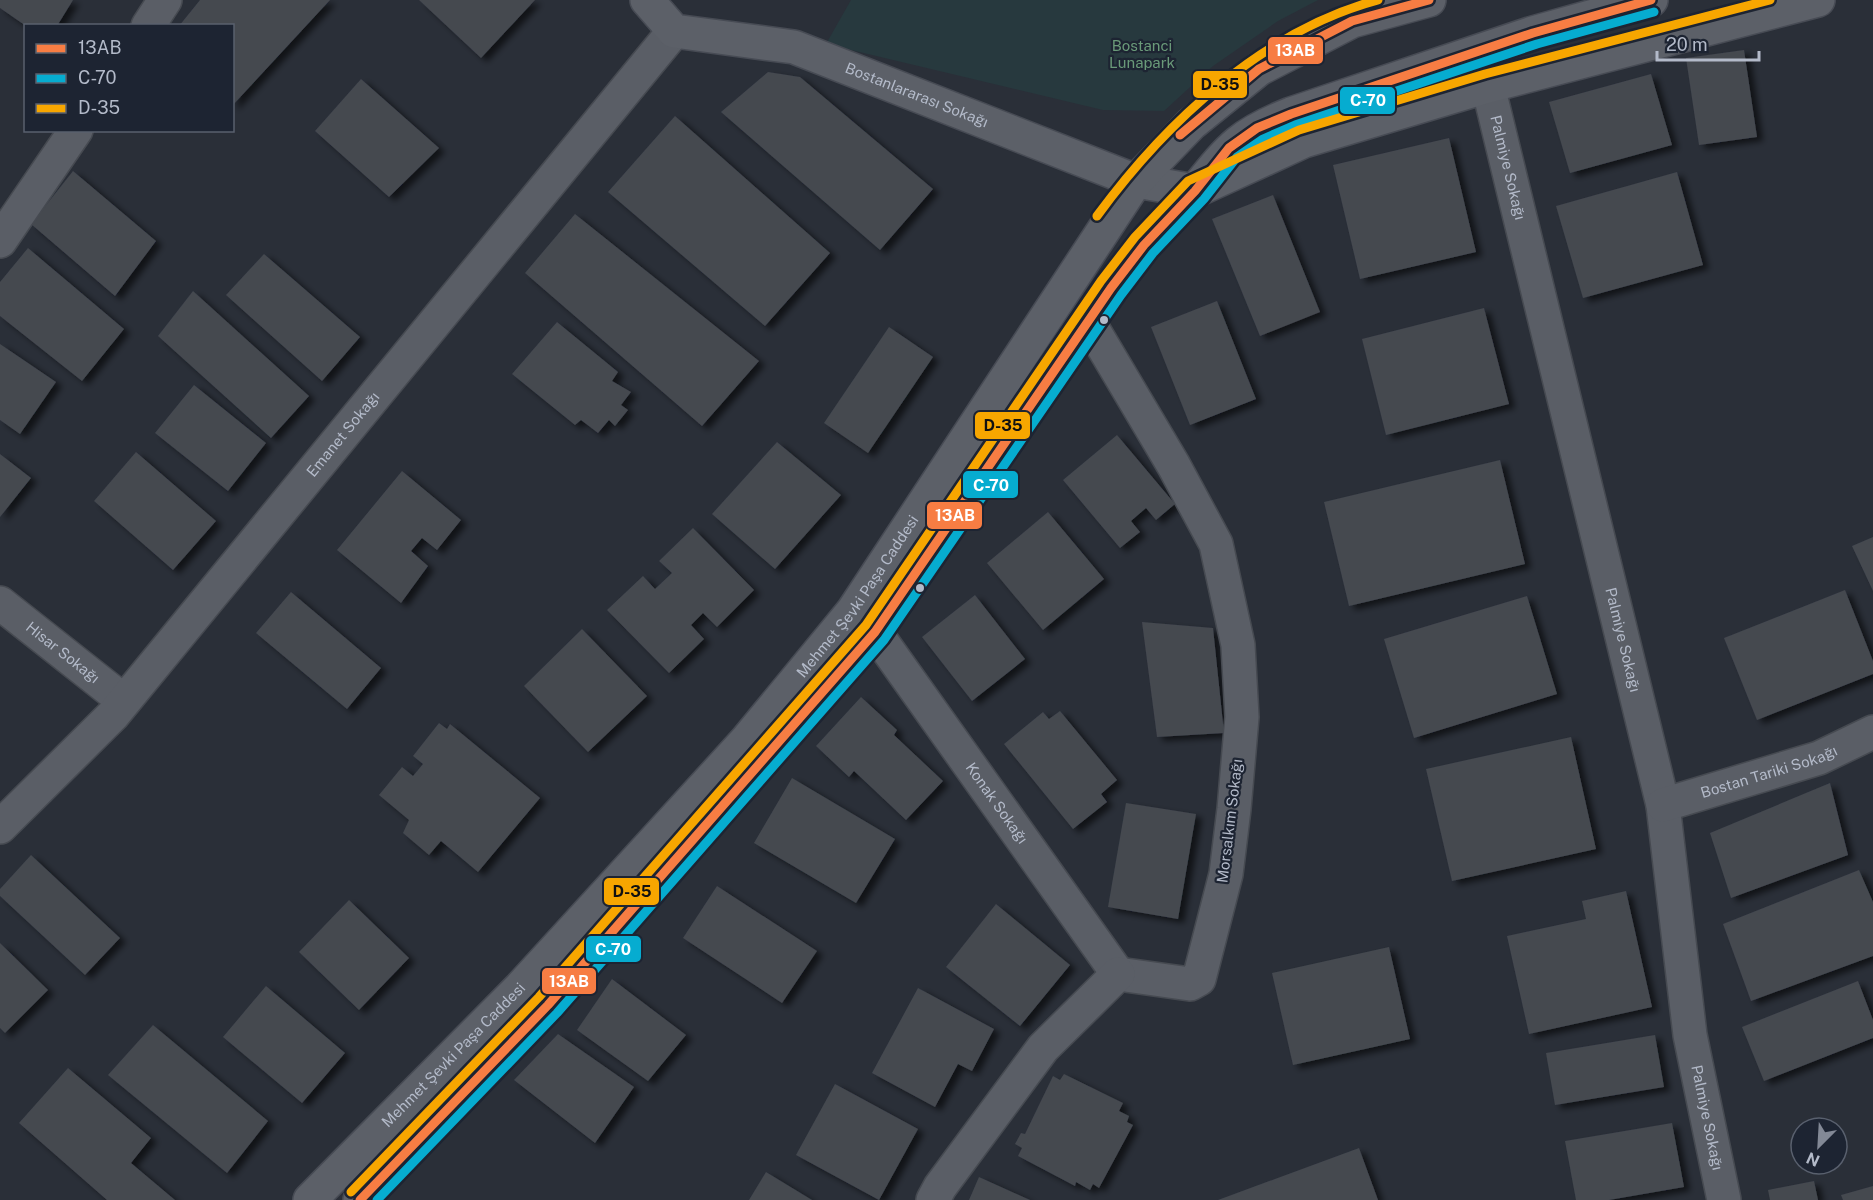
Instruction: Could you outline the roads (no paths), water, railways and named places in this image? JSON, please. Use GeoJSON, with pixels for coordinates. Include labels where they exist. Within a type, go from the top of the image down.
{"type":"FeatureCollection","features":[{"type":"Feature","properties":{"kind":"main road"},"geometry":{"type":"LineString","coordinates":[[648,0],[674,31]]}},
{"type":"Feature","properties":{"kind":"main road","name":"Mehmet Şevki Paşa Caddesi"},"geometry":{"type":"LineString","coordinates":[[310,1200],[537,969],[746,741],[853,611],[1136,180],[1191,124],[1259,69],[1352,21],[1429,0]]}},
{"type":"Feature","properties":{"kind":"main road"},"geometry":{"type":"LineString","coordinates":[[1195,191],[1229,148],[1257,128],[1291,114],[1522,36],[1651,0]]}},
{"type":"Feature","properties":{"kind":"main road","name":"Mehmet Şevki Paşa Caddesi"},"geometry":{"type":"LineString","coordinates":[[360,1200],[548,1005],[875,632],[1088,321],[1144,245],[1195,191],[1304,141],[1488,86],[1818,0]]}},
{"type":"Feature","properties":{"kind":"main road","name":"Bostanlararası Sokağı"},"geometry":{"type":"LineString","coordinates":[[674,31],[794,47],[1136,180],[1195,191]]}},
{"type":"Feature","properties":{"kind":"street"},"geometry":{"type":"LineString","coordinates":[[149,24],[165,0]]}},
{"type":"Feature","properties":{"kind":"street","name":"Emanet Sokağı"},"geometry":{"type":"LineString","coordinates":[[0,827],[124,700],[674,31]]}},
{"type":"Feature","properties":{"kind":"street","name":"Palmiye Sokağı"},"geometry":{"type":"LineString","coordinates":[[1488,86],[1663,805],[1690,1035],[1724,1200]]}},
{"type":"Feature","properties":{"kind":"street"},"geometry":{"type":"LineString","coordinates":[[0,241],[75,132]]}},
{"type":"Feature","properties":{"kind":"street","name":"Morsalkım Sokağı"},"geometry":{"type":"LineString","coordinates":[[1088,321],[1174,466],[1216,544],[1239,657],[1242,717],[1226,874],[1198,979],[1190,984],[1118,974]]}},
{"type":"Feature","properties":{"kind":"street","name":"Hisar Sokağı"},"geometry":{"type":"LineString","coordinates":[[0,603],[124,700]]}},
{"type":"Feature","properties":{"kind":"street","name":"Konak Sokağı"},"geometry":{"type":"LineString","coordinates":[[875,632],[1118,974]]}},
{"type":"Feature","properties":{"kind":"street","name":"Bostan Tariki Sokağı"},"geometry":{"type":"LineString","coordinates":[[1663,805],[1819,759],[1873,732]]}},
{"type":"Feature","properties":{"kind":"street"},"geometry":{"type":"LineString","coordinates":[[933,1200],[940,1186],[1043,1048],[1118,974]]}},
{"type":"Feature","properties":{"kind":"park label","name":"Bostanci Lunapark"},"geometry":{"type":"Point","coordinates":[1142,54]}}]}
